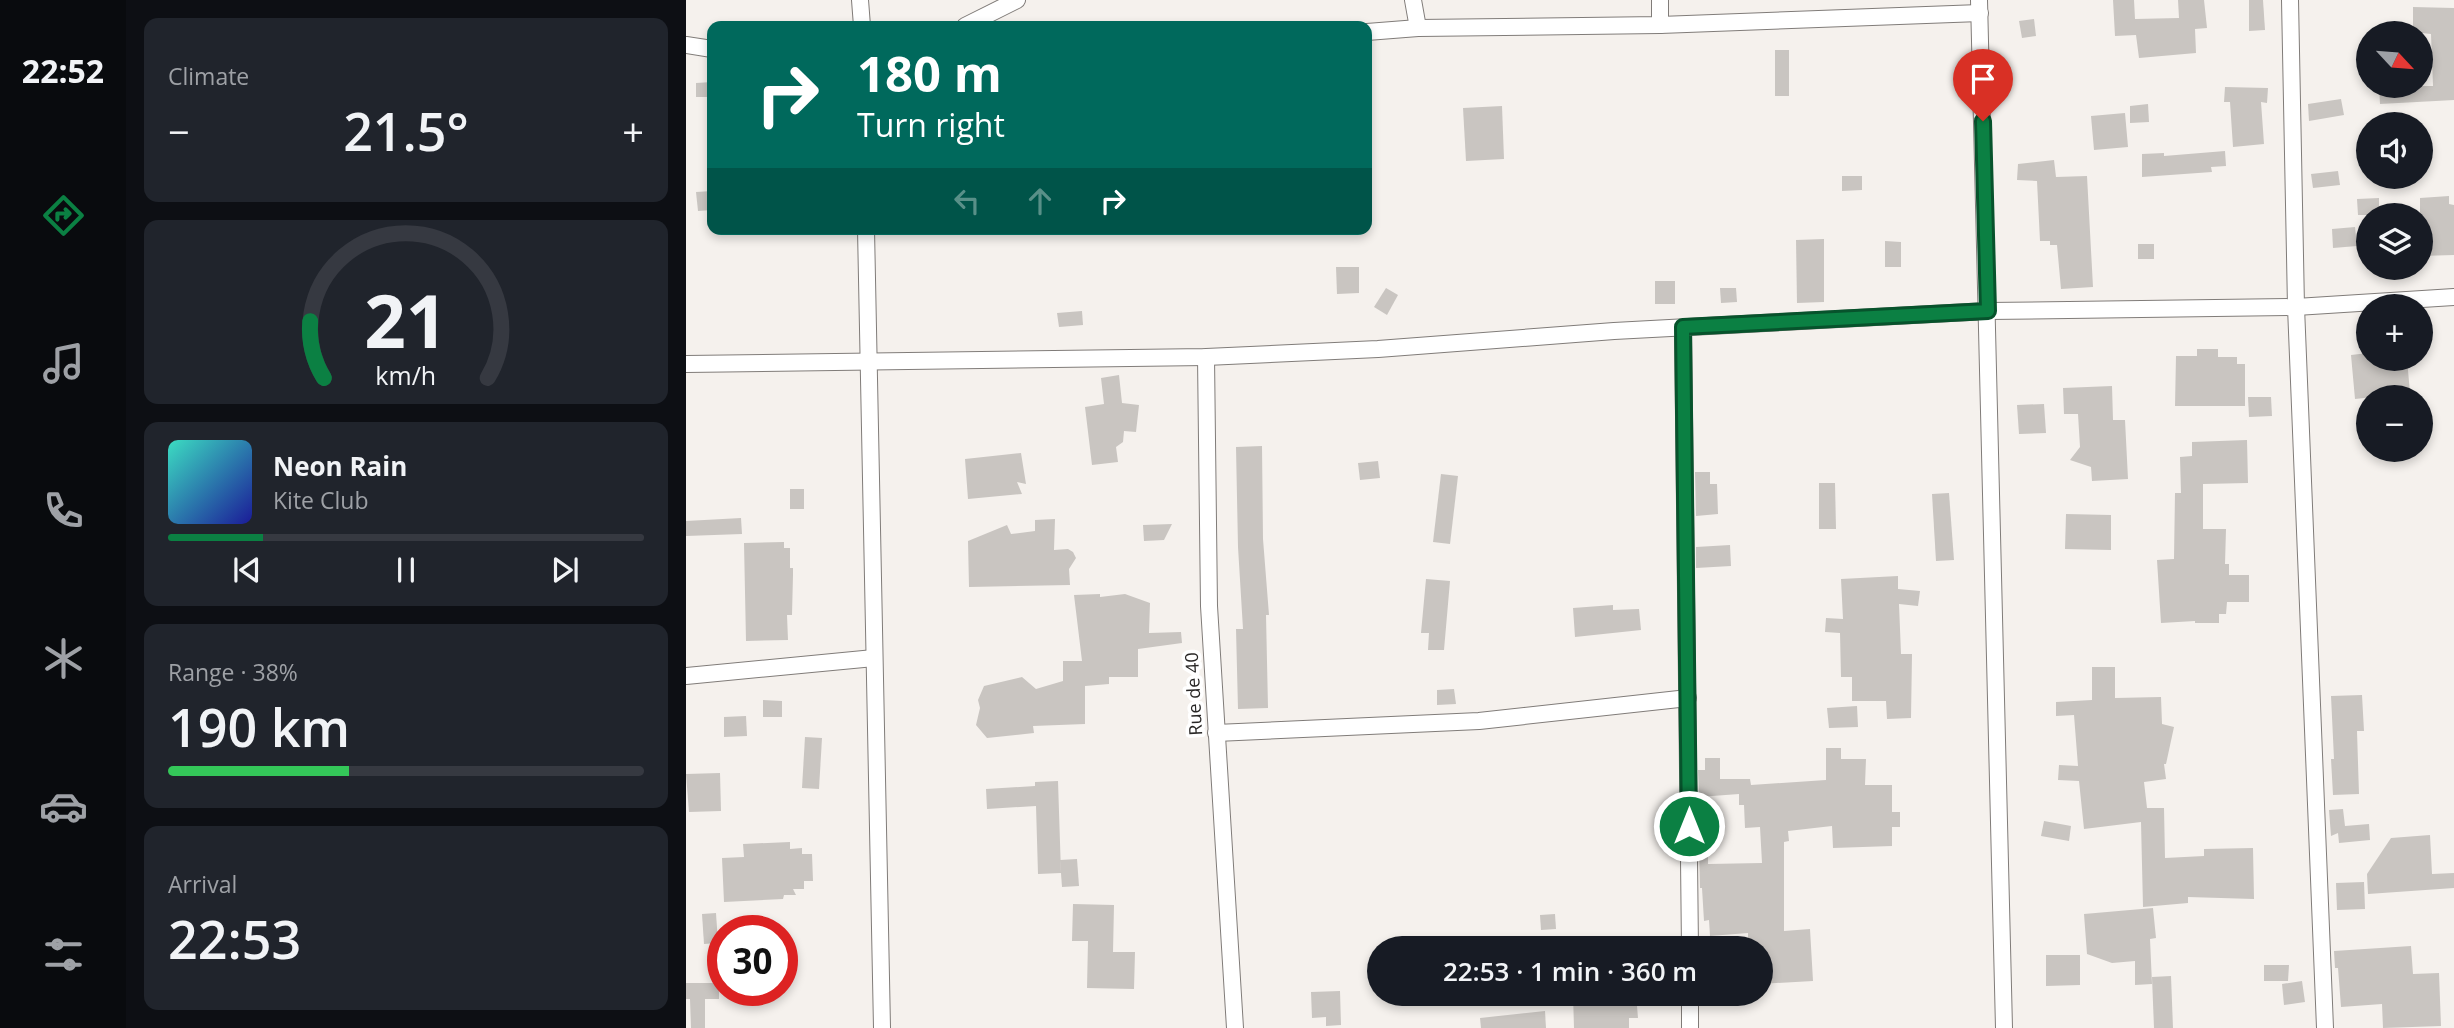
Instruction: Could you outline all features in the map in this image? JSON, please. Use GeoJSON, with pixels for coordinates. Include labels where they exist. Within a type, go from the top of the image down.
{"type":"FeatureCollection","features":[{"type":"Feature","properties":{"kind":"street"},"geometry":{"type":"LineString","coordinates":[[860,0],[862,21]]}},
{"type":"Feature","properties":{"kind":"street"},"geometry":{"type":"LineString","coordinates":[[975,21],[1017,0]]}},
{"type":"Feature","properties":{"kind":"street"},"geometry":{"type":"LineString","coordinates":[[1413,0],[1418,28]]}},
{"type":"Feature","properties":{"kind":"street"},"geometry":{"type":"LineString","coordinates":[[1660,0],[1660,24]]}},
{"type":"Feature","properties":{"kind":"street"},"geometry":{"type":"LineString","coordinates":[[2290,0],[2296,307],[2325,1028]]}},
{"type":"Feature","properties":{"kind":"street"},"geometry":{"type":"LineString","coordinates":[[1372,32],[1418,28],[1660,24],[1980,7],[2004,1028]]}},
{"type":"Feature","properties":{"kind":"street"},"geometry":{"type":"LineString","coordinates":[[686,45],[707,48]]}},
{"type":"Feature","properties":{"kind":"street"},"geometry":{"type":"LineString","coordinates":[[866,235],[882,1028]]}},
{"type":"Feature","properties":{"kind":"street"},"geometry":{"type":"LineString","coordinates":[[686,364],[1206,357],[1378,349],[1683,327],[1988,311],[2296,307],[2454,297]]}},
{"type":"Feature","properties":{"kind":"street"},"geometry":{"type":"LineString","coordinates":[[1683,327],[1690,936]]}},
{"type":"Feature","properties":{"kind":"street","name":"Rue de 40"},"geometry":{"type":"LineString","coordinates":[[1206,357],[1209,606],[1235,1028]]}},
{"type":"Feature","properties":{"kind":"street"},"geometry":{"type":"LineString","coordinates":[[686,676],[874,658]]}},
{"type":"Feature","properties":{"kind":"street"},"geometry":{"type":"LineString","coordinates":[[1216,733],[1479,721],[1688,698]]}},
{"type":"Feature","properties":{"kind":"street"},"geometry":{"type":"LineString","coordinates":[[1690,1006],[1690,1028]]}},
{"type":"Feature","properties":{"kind":"building"},"geometry":{"type":"Polygon","coordinates":[[[2113,0],[2134,0],[2135,19],[2179,18],[2178,0],[2204,0],[2207,28],[2195,29],[2196,53],[2139,58],[2136,35],[2115,36],[2113,0]]]}},
{"type":"Feature","properties":{"kind":"building"},"geometry":{"type":"Polygon","coordinates":[[[2249,0],[2263,0],[2265,30],[2249,31],[2249,0]]]}},
{"type":"Feature","properties":{"kind":"building"},"geometry":{"type":"Polygon","coordinates":[[[2413,7],[2454,8],[2454,100],[2380,104],[2380,98],[2433,98],[2433,21],[2413,21],[2413,7]]]}},
{"type":"Feature","properties":{"kind":"building"},"geometry":{"type":"Polygon","coordinates":[[[2034,19],[2036,36],[2022,38],[2019,21],[2034,19]]]}},
{"type":"Feature","properties":{"kind":"building"},"geometry":{"type":"Polygon","coordinates":[[[1775,50],[1789,50],[1789,96],[1775,96],[1775,50]]]}},
{"type":"Feature","properties":{"kind":"building"},"geometry":{"type":"Polygon","coordinates":[[[707,82],[707,97],[696,97],[696,83],[707,82]]]}},
{"type":"Feature","properties":{"kind":"building"},"geometry":{"type":"Polygon","coordinates":[[[2225,87],[2268,88],[2267,103],[2261,102],[2264,144],[2233,147],[2230,102],[2224,102],[2225,87]]]}},
{"type":"Feature","properties":{"kind":"building"},"geometry":{"type":"Polygon","coordinates":[[[2341,99],[2344,115],[2309,121],[2308,104],[2341,99]]]}},
{"type":"Feature","properties":{"kind":"building"},"geometry":{"type":"Polygon","coordinates":[[[2148,104],[2149,122],[2130,123],[2130,106],[2148,104]]]}},
{"type":"Feature","properties":{"kind":"building"},"geometry":{"type":"Polygon","coordinates":[[[1502,106],[1504,159],[1466,161],[1463,108],[1502,106]]]}},
{"type":"Feature","properties":{"kind":"building"},"geometry":{"type":"Polygon","coordinates":[[[2125,113],[2128,147],[2094,150],[2091,116],[2125,113]]]}},
{"type":"Feature","properties":{"kind":"building"},"geometry":{"type":"Polygon","coordinates":[[[2225,151],[2226,166],[2211,167],[2212,172],[2142,177],[2142,154],[2164,153],[2164,156],[2225,151]]]}},
{"type":"Feature","properties":{"kind":"building"},"geometry":{"type":"Polygon","coordinates":[[[2054,160],[2056,177],[2087,176],[2093,287],[2061,289],[2057,245],[2050,245],[2050,241],[2040,241],[2037,181],[2017,180],[2018,164],[2054,160]]]}},
{"type":"Feature","properties":{"kind":"building"},"geometry":{"type":"Polygon","coordinates":[[[2338,171],[2340,185],[2313,188],[2311,174],[2338,171]]]}},
{"type":"Feature","properties":{"kind":"building"},"geometry":{"type":"Polygon","coordinates":[[[1842,176],[1862,176],[1862,190],[1842,191],[1842,176]]]}},
{"type":"Feature","properties":{"kind":"building"},"geometry":{"type":"Polygon","coordinates":[[[707,191],[707,210],[698,211],[696,192],[707,191]]]}},
{"type":"Feature","properties":{"kind":"building"},"geometry":{"type":"Polygon","coordinates":[[[2449,196],[2449,204],[2454,205],[2454,255],[2433,256],[2433,203],[2420,203],[2420,198],[2449,196]]]}},
{"type":"Feature","properties":{"kind":"building"},"geometry":{"type":"Polygon","coordinates":[[[2379,198],[2379,203],[2357,203],[2357,199],[2379,198]]]}},
{"type":"Feature","properties":{"kind":"building"},"geometry":{"type":"Polygon","coordinates":[[[2355,227],[2356,246],[2333,248],[2332,229],[2355,227]]]}},
{"type":"Feature","properties":{"kind":"building"},"geometry":{"type":"Polygon","coordinates":[[[1824,239],[1824,302],[1797,303],[1796,240],[1824,239]]]}},
{"type":"Feature","properties":{"kind":"building"},"geometry":{"type":"Polygon","coordinates":[[[1885,241],[1901,242],[1901,267],[1885,267],[1885,241]]]}},
{"type":"Feature","properties":{"kind":"building"},"geometry":{"type":"Polygon","coordinates":[[[2138,244],[2154,244],[2154,259],[2138,259],[2138,244]]]}},
{"type":"Feature","properties":{"kind":"building"},"geometry":{"type":"Polygon","coordinates":[[[1336,267],[1359,267],[1359,293],[1337,294],[1336,267]]]}},
{"type":"Feature","properties":{"kind":"building"},"geometry":{"type":"Polygon","coordinates":[[[1655,281],[1675,281],[1675,304],[1655,304],[1655,281]]]}},
{"type":"Feature","properties":{"kind":"building"},"geometry":{"type":"Polygon","coordinates":[[[1386,288],[1398,295],[1387,315],[1374,307],[1386,288]]]}},
{"type":"Feature","properties":{"kind":"building"},"geometry":{"type":"Polygon","coordinates":[[[1720,288],[1736,288],[1737,302],[1721,303],[1720,288]]]}},
{"type":"Feature","properties":{"kind":"building"},"geometry":{"type":"Polygon","coordinates":[[[1082,311],[1083,325],[1059,327],[1057,313],[1082,311]]]}},
{"type":"Feature","properties":{"kind":"building"},"geometry":{"type":"Polygon","coordinates":[[[2197,349],[2218,349],[2218,357],[2237,357],[2237,364],[2245,364],[2245,406],[2175,406],[2176,356],[2197,356],[2197,349]]]}},
{"type":"Feature","properties":{"kind":"building"},"geometry":{"type":"Polygon","coordinates":[[[2356,354],[2356,371],[2408,371],[2409,385],[2356,385],[2355,399],[2351,355],[2356,354]]]}},
{"type":"Feature","properties":{"kind":"building"},"geometry":{"type":"Polygon","coordinates":[[[1119,375],[1122,403],[1139,405],[1136,432],[1124,431],[1123,442],[1116,447],[1118,462],[1092,465],[1085,407],[1104,404],[1101,378],[1119,375]]]}},
{"type":"Feature","properties":{"kind":"building"},"geometry":{"type":"Polygon","coordinates":[[[2112,386],[2113,420],[2125,420],[2128,479],[2092,481],[2091,467],[2070,460],[2080,447],[2078,414],[2064,414],[2063,388],[2112,386]]]}},
{"type":"Feature","properties":{"kind":"building"},"geometry":{"type":"Polygon","coordinates":[[[2248,397],[2271,397],[2272,416],[2249,417],[2248,397]]]}},
{"type":"Feature","properties":{"kind":"building"},"geometry":{"type":"Polygon","coordinates":[[[2044,404],[2046,433],[2019,434],[2017,405],[2044,404]]]}},
{"type":"Feature","properties":{"kind":"building"},"geometry":{"type":"Polygon","coordinates":[[[2247,440],[2248,483],[2203,484],[2203,529],[2226,529],[2225,564],[2229,564],[2229,575],[2249,575],[2249,602],[2227,602],[2226,614],[2219,614],[2219,623],[2161,623],[2157,560],[2174,559],[2175,493],[2181,493],[2180,457],[2192,456],[2192,442],[2247,440]]]}},
{"type":"Feature","properties":{"kind":"building"},"geometry":{"type":"Polygon","coordinates":[[[1262,446],[1263,539],[1269,615],[1266,615],[1268,708],[1238,709],[1236,629],[1243,629],[1236,447],[1262,446]]]}},
{"type":"Feature","properties":{"kind":"building"},"geometry":{"type":"Polygon","coordinates":[[[1021,453],[1026,484],[1017,482],[1022,494],[968,499],[965,459],[1021,453]]]}},
{"type":"Feature","properties":{"kind":"building"},"geometry":{"type":"Polygon","coordinates":[[[1378,461],[1380,478],[1360,480],[1358,463],[1378,461]]]}},
{"type":"Feature","properties":{"kind":"building"},"geometry":{"type":"Polygon","coordinates":[[[1695,472],[1710,472],[1710,484],[1717,484],[1718,514],[1696,516],[1695,472]]]}},
{"type":"Feature","properties":{"kind":"building"},"geometry":{"type":"Polygon","coordinates":[[[1441,474],[1458,476],[1450,544],[1433,542],[1441,474]]]}},
{"type":"Feature","properties":{"kind":"building"},"geometry":{"type":"Polygon","coordinates":[[[1819,483],[1835,483],[1836,529],[1819,529],[1819,483]]]}},
{"type":"Feature","properties":{"kind":"building"},"geometry":{"type":"Polygon","coordinates":[[[790,489],[804,489],[804,509],[790,509],[790,489]]]}},
{"type":"Feature","properties":{"kind":"building"},"geometry":{"type":"Polygon","coordinates":[[[1949,493],[1954,560],[1936,561],[1932,494],[1949,493]]]}},
{"type":"Feature","properties":{"kind":"building"},"geometry":{"type":"Polygon","coordinates":[[[2066,514],[2111,515],[2111,550],[2065,549],[2066,514]]]}},
{"type":"Feature","properties":{"kind":"building"},"geometry":{"type":"Polygon","coordinates":[[[741,518],[742,534],[686,536],[686,521],[741,518]]]}},
{"type":"Feature","properties":{"kind":"building"},"geometry":{"type":"Polygon","coordinates":[[[1055,519],[1054,550],[1068,549],[1076,558],[1069,569],[1070,585],[969,587],[968,541],[1007,525],[1011,534],[1035,531],[1035,520],[1055,519]]]}},
{"type":"Feature","properties":{"kind":"building"},"geometry":{"type":"Polygon","coordinates":[[[1172,524],[1164,540],[1144,541],[1143,525],[1172,524]]]}},
{"type":"Feature","properties":{"kind":"building"},"geometry":{"type":"Polygon","coordinates":[[[784,542],[784,548],[790,548],[790,568],[793,568],[792,615],[787,615],[788,640],[746,641],[744,543],[784,542]]]}},
{"type":"Feature","properties":{"kind":"building"},"geometry":{"type":"Polygon","coordinates":[[[1730,545],[1731,566],[1696,568],[1696,547],[1730,545]]]}},
{"type":"Feature","properties":{"kind":"building"},"geometry":{"type":"Polygon","coordinates":[[[1898,576],[1898,589],[1920,591],[1918,606],[1899,604],[1901,654],[1912,654],[1911,718],[1887,719],[1886,701],[1852,701],[1852,677],[1841,677],[1840,633],[1825,632],[1826,618],[1843,619],[1841,579],[1898,576]]]}},
{"type":"Feature","properties":{"kind":"building"},"geometry":{"type":"Polygon","coordinates":[[[1426,579],[1450,581],[1444,650],[1428,650],[1429,633],[1421,633],[1426,579]]]}},
{"type":"Feature","properties":{"kind":"building"},"geometry":{"type":"Polygon","coordinates":[[[1100,594],[1100,597],[1125,594],[1150,603],[1149,633],[1181,632],[1182,643],[1138,649],[1138,677],[1109,677],[1109,684],[1085,686],[1085,724],[1033,726],[1034,733],[987,738],[976,725],[980,708],[978,700],[984,686],[1022,677],[1036,689],[1063,681],[1063,661],[1082,661],[1074,595],[1100,594]]]}},
{"type":"Feature","properties":{"kind":"building"},"geometry":{"type":"Polygon","coordinates":[[[1613,605],[1613,610],[1639,609],[1641,630],[1575,637],[1573,608],[1613,605]]]}},
{"type":"Feature","properties":{"kind":"building"},"geometry":{"type":"Polygon","coordinates":[[[2092,667],[2115,667],[2115,698],[2161,697],[2162,724],[2174,727],[2164,764],[2166,779],[2144,782],[2147,808],[2164,808],[2165,858],[2204,856],[2204,849],[2253,848],[2254,899],[2188,897],[2188,903],[2143,907],[2141,822],[2084,829],[2079,781],[2058,780],[2059,765],[2078,766],[2074,715],[2056,716],[2056,702],[2092,700],[2092,667]]]}},
{"type":"Feature","properties":{"kind":"building"},"geometry":{"type":"Polygon","coordinates":[[[1454,689],[1456,704],[1437,705],[1437,690],[1454,689]]]}},
{"type":"Feature","properties":{"kind":"building"},"geometry":{"type":"Polygon","coordinates":[[[2362,695],[2364,731],[2357,731],[2359,794],[2333,795],[2331,696],[2362,695]]]}},
{"type":"Feature","properties":{"kind":"building"},"geometry":{"type":"Polygon","coordinates":[[[763,700],[782,701],[782,717],[763,717],[763,700]]]}},
{"type":"Feature","properties":{"kind":"building"},"geometry":{"type":"Polygon","coordinates":[[[1857,706],[1858,727],[1829,728],[1827,708],[1857,706]]]}},
{"type":"Feature","properties":{"kind":"building"},"geometry":{"type":"Polygon","coordinates":[[[746,716],[747,736],[724,737],[724,717],[746,716]]]}},
{"type":"Feature","properties":{"kind":"building"},"geometry":{"type":"Polygon","coordinates":[[[805,737],[822,738],[819,789],[802,788],[805,737]]]}},
{"type":"Feature","properties":{"kind":"building"},"geometry":{"type":"Polygon","coordinates":[[[1826,748],[1841,748],[1841,759],[1866,759],[1865,785],[1892,785],[1892,812],[1900,812],[1900,827],[1892,827],[1892,846],[1833,848],[1832,826],[1788,831],[1789,841],[1784,842],[1784,931],[1810,929],[1813,981],[1773,983],[1773,936],[1748,936],[1748,933],[1710,936],[1709,920],[1704,921],[1699,850],[1708,850],[1708,864],[1762,863],[1760,827],[1745,828],[1744,805],[1739,805],[1739,794],[1699,797],[1698,770],[1705,770],[1705,758],[1720,758],[1720,779],[1750,779],[1751,785],[1826,780],[1826,748]]]}},
{"type":"Feature","properties":{"kind":"building"},"geometry":{"type":"Polygon","coordinates":[[[720,773],[721,811],[689,812],[686,774],[720,773]]]}},
{"type":"Feature","properties":{"kind":"building"},"geometry":{"type":"Polygon","coordinates":[[[1058,781],[1061,873],[1038,874],[1036,806],[987,809],[986,789],[1035,786],[1035,782],[1058,781]]]}},
{"type":"Feature","properties":{"kind":"building"},"geometry":{"type":"Polygon","coordinates":[[[2343,809],[2345,826],[2369,824],[2370,840],[2339,843],[2338,833],[2331,836],[2329,810],[2343,809]]]}},
{"type":"Feature","properties":{"kind":"building"},"geometry":{"type":"Polygon","coordinates":[[[2044,821],[2071,826],[2069,841],[2041,836],[2044,821]]]}},
{"type":"Feature","properties":{"kind":"building"},"geometry":{"type":"Polygon","coordinates":[[[2430,835],[2432,874],[2454,873],[2454,888],[2368,894],[2367,874],[2391,838],[2430,835]]]}},
{"type":"Feature","properties":{"kind":"building"},"geometry":{"type":"Polygon","coordinates":[[[790,842],[790,849],[802,848],[802,854],[812,854],[813,881],[804,881],[804,889],[793,889],[796,895],[784,895],[783,899],[724,902],[722,858],[744,857],[743,844],[790,842]]]}},
{"type":"Feature","properties":{"kind":"building"},"geometry":{"type":"Polygon","coordinates":[[[1077,859],[1079,886],[1062,887],[1060,860],[1077,859]]]}},
{"type":"Feature","properties":{"kind":"building"},"geometry":{"type":"Polygon","coordinates":[[[2364,882],[2365,909],[2337,910],[2336,883],[2364,882]]]}},
{"type":"Feature","properties":{"kind":"building"},"geometry":{"type":"Polygon","coordinates":[[[1073,904],[1114,905],[1113,952],[1135,952],[1134,989],[1087,988],[1088,941],[1072,941],[1073,904]]]}},
{"type":"Feature","properties":{"kind":"building"},"geometry":{"type":"Polygon","coordinates":[[[2153,908],[2156,938],[2150,939],[2152,984],[2135,985],[2135,961],[2112,963],[2087,954],[2084,914],[2153,908]]]}},
{"type":"Feature","properties":{"kind":"building"},"geometry":{"type":"Polygon","coordinates":[[[716,913],[707,915],[707,944],[704,944],[702,914],[716,913]]]}},
{"type":"Feature","properties":{"kind":"building"},"geometry":{"type":"Polygon","coordinates":[[[1555,914],[1556,929],[1541,930],[1540,915],[1555,914]]]}},
{"type":"Feature","properties":{"kind":"building"},"geometry":{"type":"Polygon","coordinates":[[[2411,946],[2413,974],[2439,973],[2441,1026],[2383,1028],[2382,1004],[2341,1007],[2334,951],[2411,946]]]}},
{"type":"Feature","properties":{"kind":"building"},"geometry":{"type":"Polygon","coordinates":[[[2046,955],[2080,955],[2080,985],[2046,986],[2046,955]]]}},
{"type":"Feature","properties":{"kind":"building"},"geometry":{"type":"Polygon","coordinates":[[[2264,965],[2289,965],[2288,981],[2264,981],[2264,965]]]}},
{"type":"Feature","properties":{"kind":"building"},"geometry":{"type":"Polygon","coordinates":[[[2171,976],[2173,1028],[2154,1028],[2152,977],[2171,976]]]}},
{"type":"Feature","properties":{"kind":"building"},"geometry":{"type":"Polygon","coordinates":[[[2302,981],[2305,1002],[2284,1005],[2282,984],[2302,981]]]}},
{"type":"Feature","properties":{"kind":"building"},"geometry":{"type":"Polygon","coordinates":[[[686,983],[707,983],[705,1028],[691,1028],[690,999],[686,999],[686,983]]]}},
{"type":"Feature","properties":{"kind":"building"},"geometry":{"type":"Polygon","coordinates":[[[1340,991],[1341,1025],[1326,1026],[1326,1017],[1312,1018],[1311,992],[1340,991]]]}},
{"type":"Feature","properties":{"kind":"building"},"geometry":{"type":"Polygon","coordinates":[[[1573,1006],[1637,1006],[1638,1018],[1629,1018],[1629,1028],[1574,1028],[1573,1006]]]}},
{"type":"Feature","properties":{"kind":"building"},"geometry":{"type":"Polygon","coordinates":[[[1545,1011],[1546,1028],[1481,1028],[1480,1018],[1545,1011]]]}},
{"type":"Feature","properties":{"kind":"route"},"geometry":{"type":"LineString","coordinates":[[1689,826],[1683,327],[1988,311],[1983,121]]}}]}
